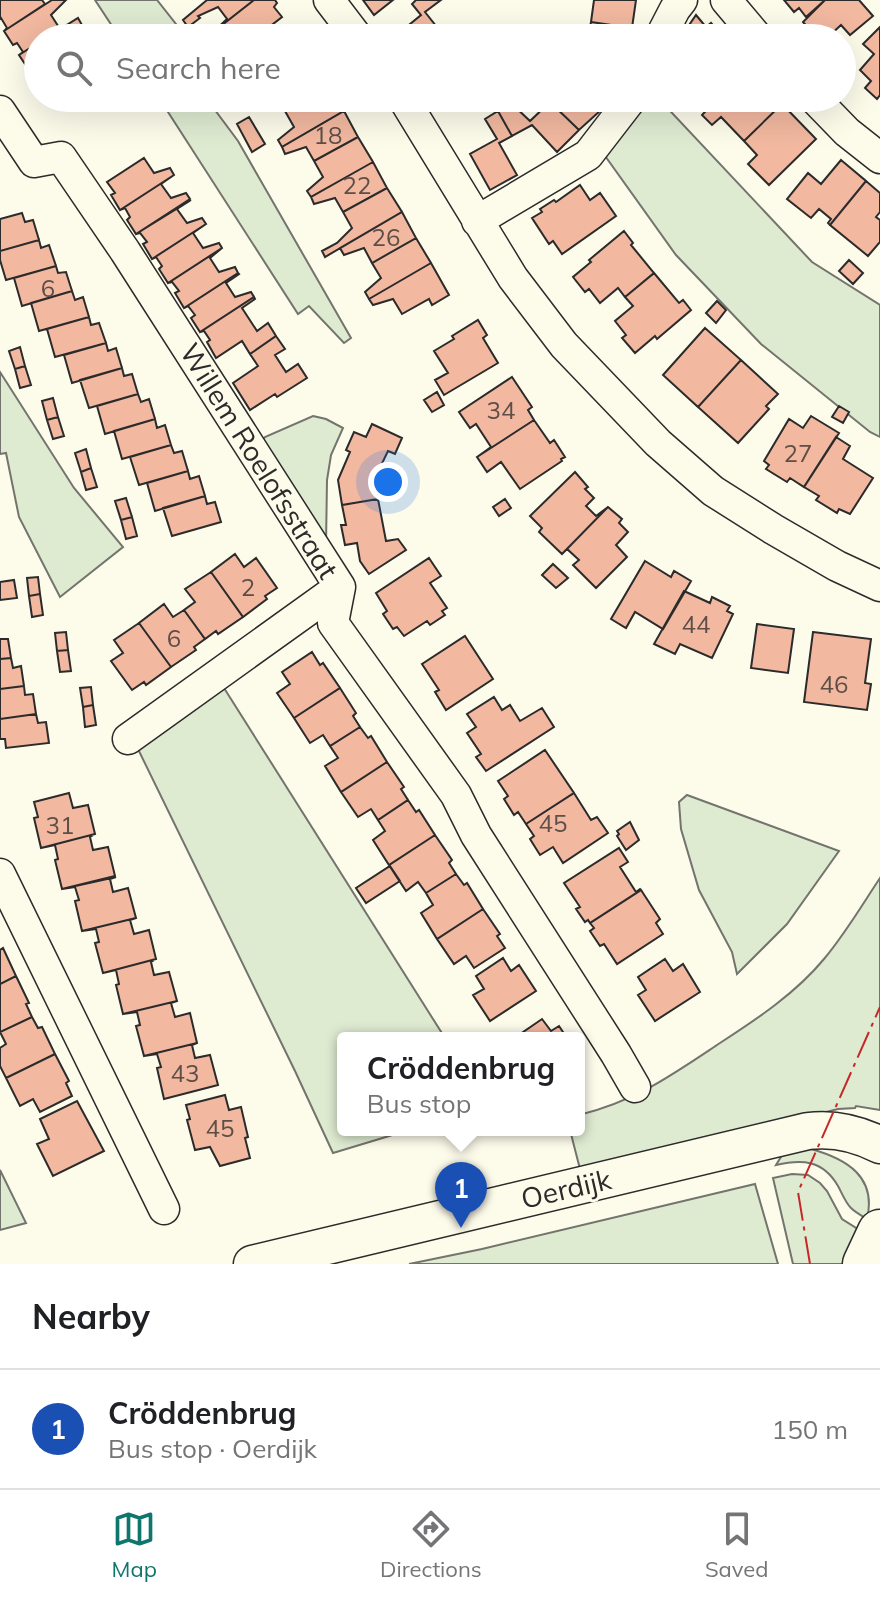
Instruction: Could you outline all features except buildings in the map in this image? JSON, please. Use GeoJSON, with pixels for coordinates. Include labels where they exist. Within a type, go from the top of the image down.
{"type":"FeatureCollection","features":[{"type":"Feature","properties":{"kind":"main road"},"geometry":{"type":"LineString","coordinates":[[865,1264],[880,1232]]}},
{"type":"Feature","properties":{"kind":"street"},"geometry":{"type":"LineString","coordinates":[[329,0],[347,24]]}},
{"type":"Feature","properties":{"kind":"street"},"geometry":{"type":"LineString","coordinates":[[667,24],[682,0]]}},
{"type":"Feature","properties":{"kind":"street"},"geometry":{"type":"LineString","coordinates":[[726,0],[746,24]]}},
{"type":"Feature","properties":{"kind":"street","name":"Willem Roelofsstraat"},"geometry":{"type":"LineString","coordinates":[[0,111],[34,162],[61,157],[125,251],[340,587],[333,623],[456,795],[476,835],[635,1087]]}},
{"type":"Feature","properties":{"kind":"street"},"geometry":{"type":"LineString","coordinates":[[411,112],[513,278],[564,345],[658,443],[725,499],[837,566],[880,586]]}},
{"type":"Feature","properties":{"kind":"street"},"geometry":{"type":"LineString","coordinates":[[477,221],[588,155],[621,112]]}},
{"type":"Feature","properties":{"kind":"street"},"geometry":{"type":"LineString","coordinates":[[828,112],[880,158]]}},
{"type":"Feature","properties":{"kind":"street"},"geometry":{"type":"LineString","coordinates":[[128,739],[340,587]]}},
{"type":"Feature","properties":{"kind":"street"},"geometry":{"type":"LineString","coordinates":[[0,874],[164,1209]]}},
{"type":"Feature","properties":{"kind":"street","name":"Oerdijk"},"geometry":{"type":"LineString","coordinates":[[252,1264],[808,1131],[827,1129],[850,1133],[880,1145]]}},
{"type":"Feature","properties":{"kind":"green space"},"geometry":{"type":"Polygon","coordinates":[[[95,0],[157,0],[176,24],[111,24],[95,0]]]}},
{"type":"Feature","properties":{"kind":"green space"},"geometry":{"type":"Polygon","coordinates":[[[168,112],[216,112],[238,141],[351,338],[344,343],[309,306],[298,314],[168,112]]]}},
{"type":"Feature","properties":{"kind":"green space"},"geometry":{"type":"Polygon","coordinates":[[[633,112],[671,112],[812,262],[880,305],[880,437],[761,344],[676,255],[603,153],[633,112]]]}},
{"type":"Feature","properties":{"kind":"green space"},"geometry":{"type":"Polygon","coordinates":[[[0,372],[74,488],[123,547],[60,597],[19,517],[6,453],[0,454],[0,372]]]}},
{"type":"Feature","properties":{"kind":"green space"},"geometry":{"type":"Polygon","coordinates":[[[313,416],[343,428],[331,455],[327,480],[326,545],[260,444],[265,437],[313,416]]]}},
{"type":"Feature","properties":{"kind":"green space"},"geometry":{"type":"Polygon","coordinates":[[[224,688],[441,1032],[337,1032],[337,1136],[389,1136],[333,1153],[137,747],[224,688]]]}},
{"type":"Feature","properties":{"kind":"green space"},"geometry":{"type":"Polygon","coordinates":[[[687,795],[839,851],[787,924],[737,974],[732,952],[699,890],[681,829],[679,802],[687,795]]]}},
{"type":"Feature","properties":{"kind":"green space"},"geometry":{"type":"Polygon","coordinates":[[[880,878],[880,1110],[856,1106],[838,1109],[581,1173],[572,1136],[585,1136],[585,1113],[653,1086],[748,1025],[801,983],[846,930],[880,878]]]}},
{"type":"Feature","properties":{"kind":"green space"},"geometry":{"type":"Polygon","coordinates":[[[811,1149],[836,1158],[856,1172],[868,1192],[867,1219],[851,1208],[832,1177],[819,1166],[803,1162],[776,1165],[784,1152],[811,1149]]]}},
{"type":"Feature","properties":{"kind":"green space"},"geometry":{"type":"Polygon","coordinates":[[[0,1170],[26,1223],[0,1230],[0,1170]]]}},
{"type":"Feature","properties":{"kind":"green space"},"geometry":{"type":"Polygon","coordinates":[[[808,1175],[820,1183],[842,1219],[864,1233],[850,1264],[793,1264],[773,1178],[808,1175]]]}},
{"type":"Feature","properties":{"kind":"green space"},"geometry":{"type":"Polygon","coordinates":[[[755,1184],[778,1264],[409,1264],[482,1249],[755,1184]]]}},
{"type":"Feature","properties":{"kind":"power"},"geometry":{"type":"LineString","coordinates":[[810,1264],[798,1192],[880,1007]]}},
{"type":"Feature","properties":{"kind":"place","name":"Cröddenbrug"},"geometry":{"type":"Point","coordinates":[461,1228]}}]}
